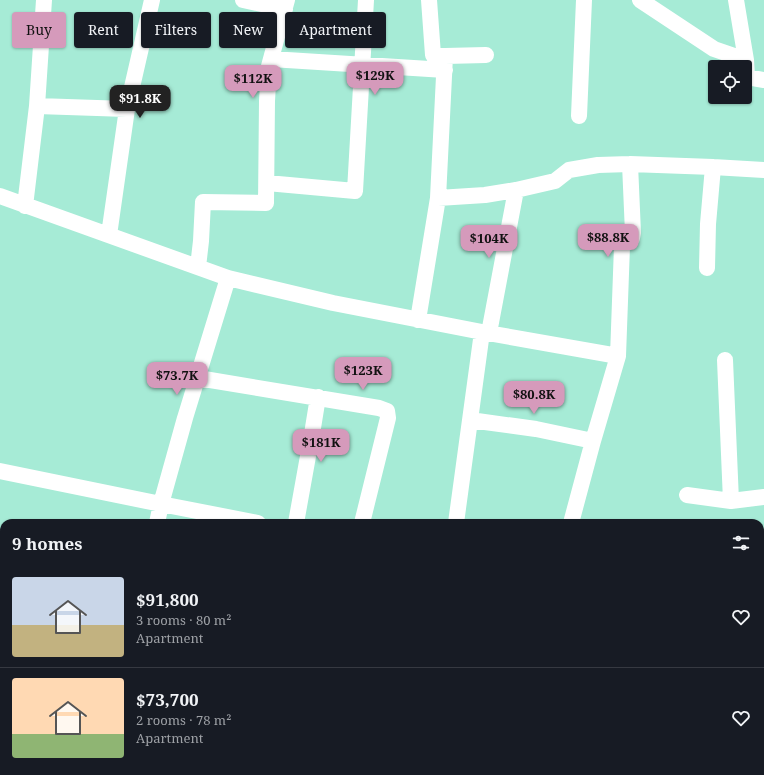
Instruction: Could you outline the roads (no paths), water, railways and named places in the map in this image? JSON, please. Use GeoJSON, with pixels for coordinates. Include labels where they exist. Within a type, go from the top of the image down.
{"type":"FeatureCollection","features":[{"type":"Feature","properties":{"kind":"street"},"geometry":{"type":"LineString","coordinates":[[26,206],[37,106],[44,0]]}},
{"type":"Feature","properties":{"kind":"street"},"geometry":{"type":"LineString","coordinates":[[109,235],[127,109],[152,0]]}},
{"type":"Feature","properties":{"kind":"street"},"geometry":{"type":"LineString","coordinates":[[198,267],[203,202],[266,203],[267,101],[269,66],[286,5],[243,0]]}},
{"type":"Feature","properties":{"kind":"street"},"geometry":{"type":"LineString","coordinates":[[266,183],[355,191],[366,0]]}},
{"type":"Feature","properties":{"kind":"street"},"geometry":{"type":"LineString","coordinates":[[429,0],[432,55],[445,63]]}},
{"type":"Feature","properties":{"kind":"street"},"geometry":{"type":"LineString","coordinates":[[579,116],[584,0]]}},
{"type":"Feature","properties":{"kind":"street"},"geometry":{"type":"LineString","coordinates":[[640,0],[714,49],[746,60],[736,0]]}},
{"type":"Feature","properties":{"kind":"street"},"geometry":{"type":"LineString","coordinates":[[271,60],[362,65],[445,63],[486,55]]}},
{"type":"Feature","properties":{"kind":"street"},"geometry":{"type":"LineString","coordinates":[[418,320],[438,198],[445,63]]}},
{"type":"Feature","properties":{"kind":"street"},"geometry":{"type":"LineString","coordinates":[[752,78],[764,80]]}},
{"type":"Feature","properties":{"kind":"street"},"geometry":{"type":"LineString","coordinates":[[37,106],[127,109]]}},
{"type":"Feature","properties":{"kind":"street"},"geometry":{"type":"LineString","coordinates":[[438,198],[485,195],[516,190],[555,180],[569,170],[598,165],[630,164],[764,170]]}},
{"type":"Feature","properties":{"kind":"street"},"geometry":{"type":"LineString","coordinates":[[572,519],[618,356],[622,246],[624,241],[632,238],[633,233],[630,164]]}},
{"type":"Feature","properties":{"kind":"street"},"geometry":{"type":"LineString","coordinates":[[707,268],[708,224],[713,167]]}},
{"type":"Feature","properties":{"kind":"street"},"geometry":{"type":"LineString","coordinates":[[457,519],[470,420],[486,333],[516,190]]}},
{"type":"Feature","properties":{"kind":"street"},"geometry":{"type":"LineString","coordinates":[[0,196],[228,278],[333,303],[486,333],[618,356]]}},
{"type":"Feature","properties":{"kind":"street"},"geometry":{"type":"LineString","coordinates":[[159,519],[161,504],[228,278]]}},
{"type":"Feature","properties":{"kind":"street"},"geometry":{"type":"LineString","coordinates":[[725,360],[731,501]]}},
{"type":"Feature","properties":{"kind":"street"},"geometry":{"type":"LineString","coordinates":[[198,378],[318,397],[379,408],[387,411],[388,418],[363,519]]}},
{"type":"Feature","properties":{"kind":"street"},"geometry":{"type":"LineString","coordinates":[[297,519],[318,397]]}},
{"type":"Feature","properties":{"kind":"street"},"geometry":{"type":"LineString","coordinates":[[470,420],[536,429],[594,441]]}},
{"type":"Feature","properties":{"kind":"street"},"geometry":{"type":"LineString","coordinates":[[0,471],[238,519]]}},
{"type":"Feature","properties":{"kind":"street"},"geometry":{"type":"LineString","coordinates":[[687,495],[731,501],[764,497]]}}]}
